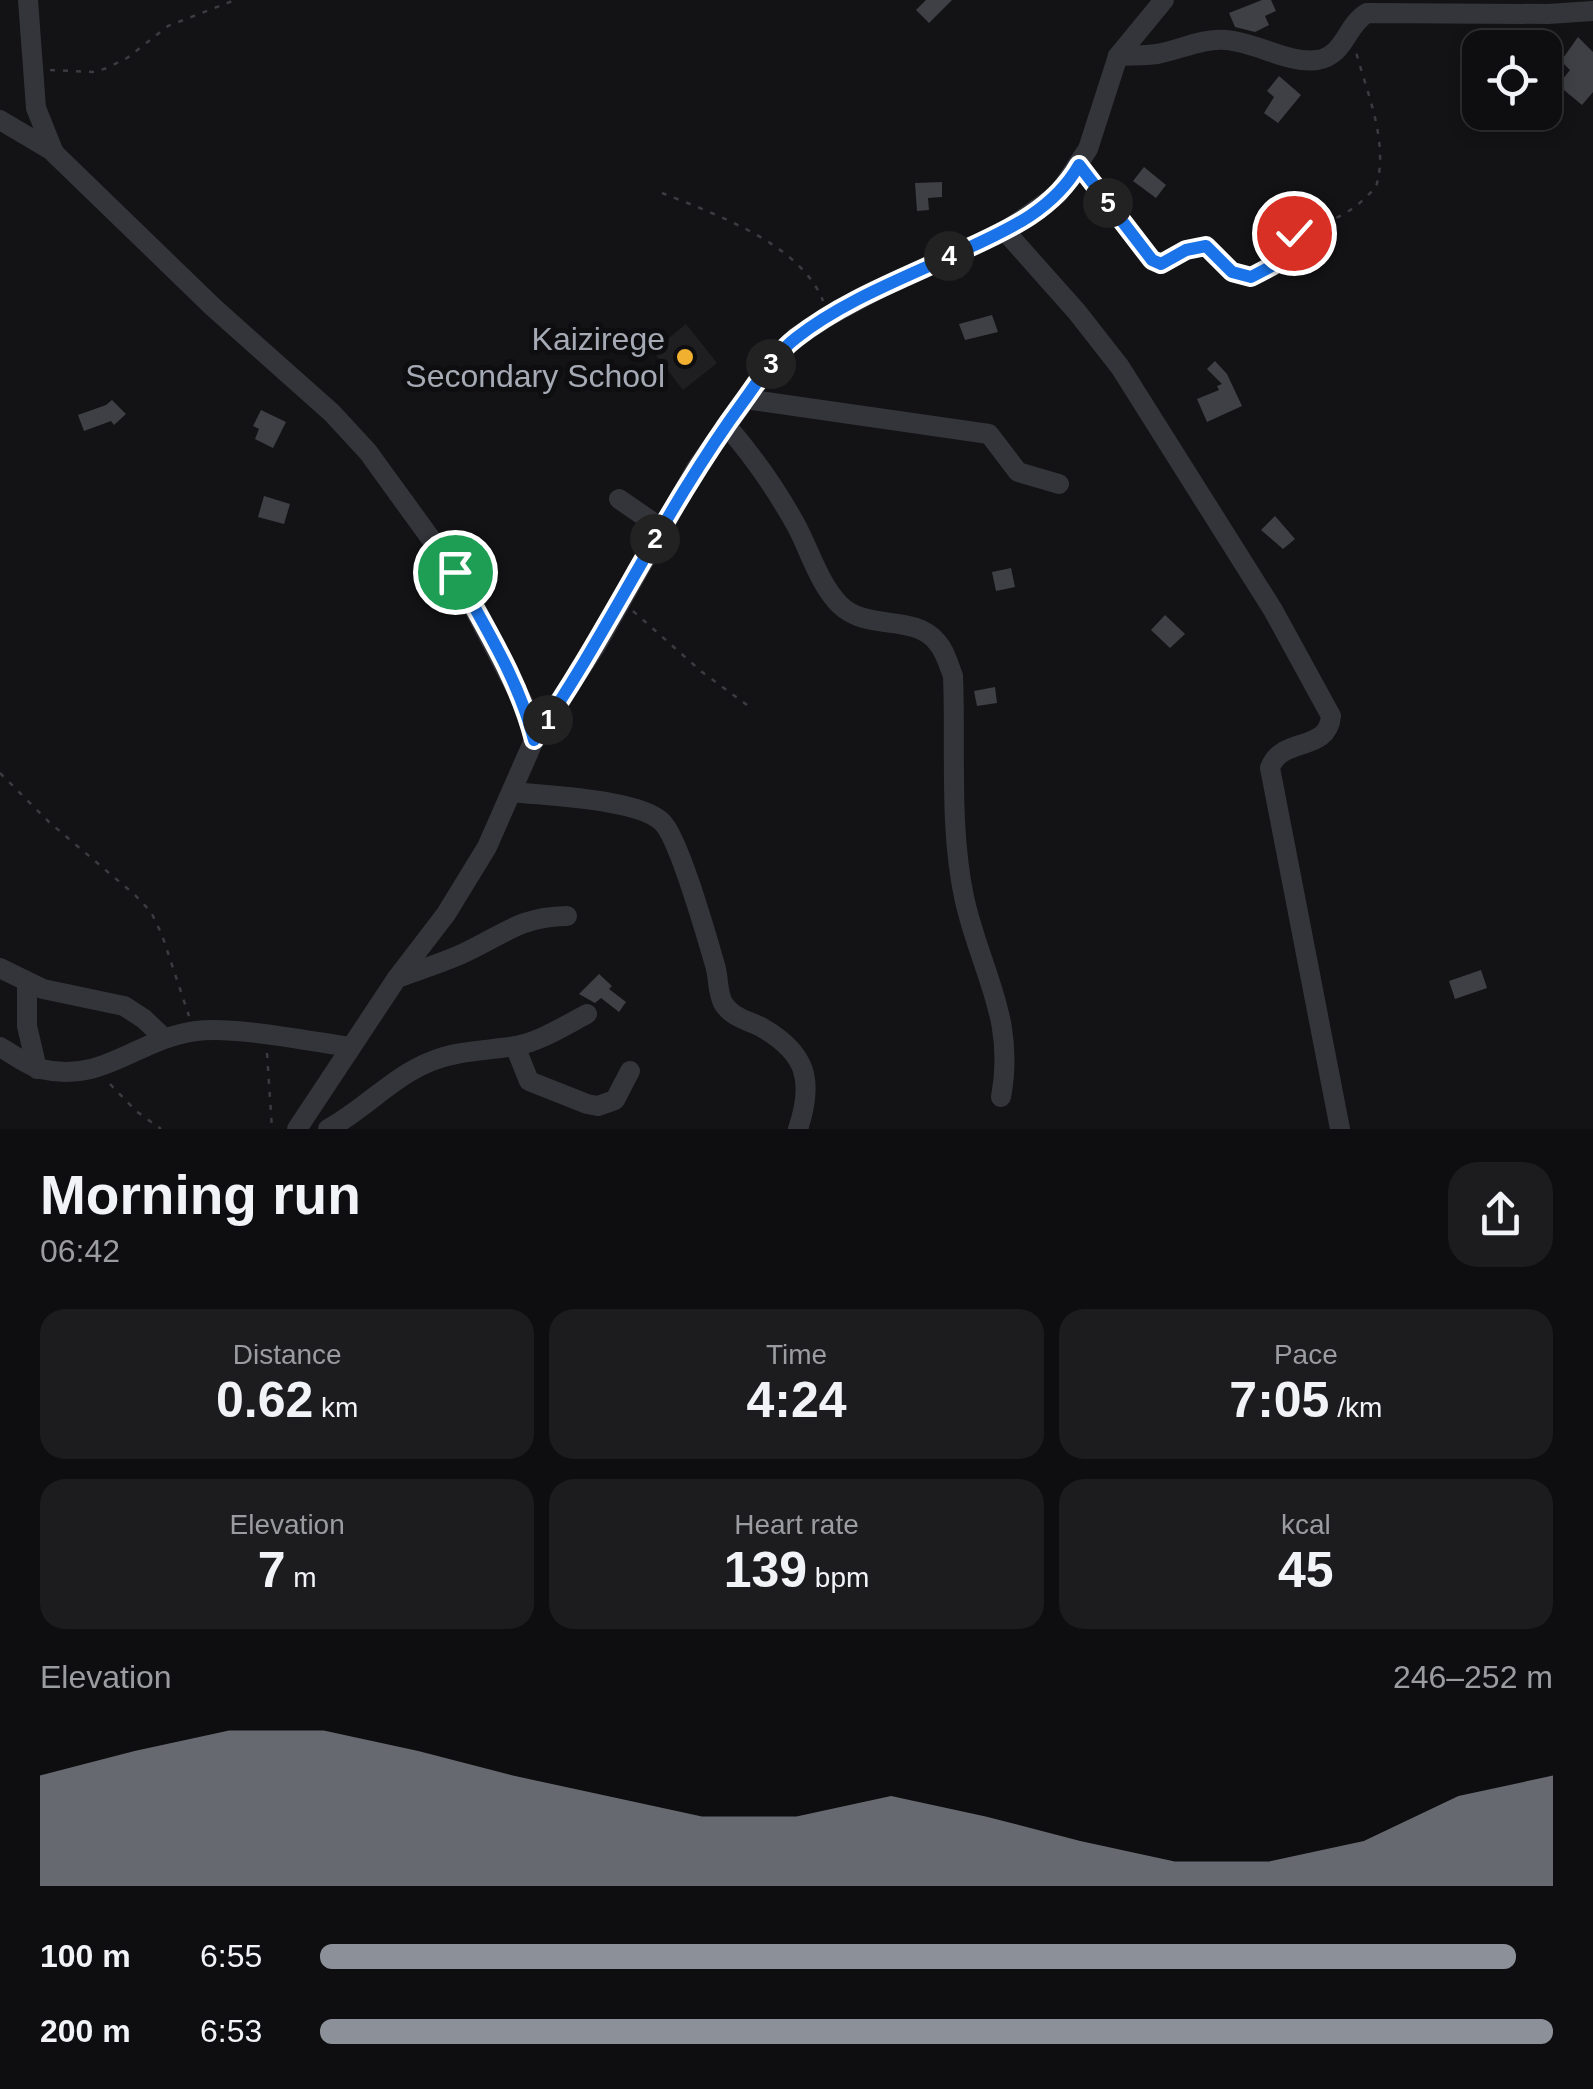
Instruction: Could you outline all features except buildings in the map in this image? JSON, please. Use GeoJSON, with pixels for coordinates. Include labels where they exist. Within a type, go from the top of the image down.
{"type":"FeatureCollection","features":[{"type":"Feature","properties":{"kind":"street"},"geometry":{"type":"LineString","coordinates":[[28,0],[36,108],[54,153]]}},
{"type":"Feature","properties":{"kind":"street"},"geometry":{"type":"LineString","coordinates":[[297,1129],[456,897],[487,847],[534,740],[598,644],[661,528],[726,425],[779,353],[829,316],[1005,231],[1044,206],[1072,178],[1088,149],[1118,56],[1164,0]]}},
{"type":"Feature","properties":{"kind":"street"},"geometry":{"type":"LineString","coordinates":[[1118,56],[1156,54],[1226,40],[1318,60],[1333,54],[1354,23],[1366,13],[1593,10]]}},
{"type":"Feature","properties":{"kind":"street"},"geometry":{"type":"LineString","coordinates":[[0,120],[54,153],[213,307],[332,413],[368,452],[455,572],[512,678],[526,708],[534,740]]}},
{"type":"Feature","properties":{"kind":"street"},"geometry":{"type":"LineString","coordinates":[[1005,231],[1120,366],[1273,610],[1331,716],[1325,735],[1283,751],[1270,768],[1340,1129]]}},
{"type":"Feature","properties":{"kind":"street"},"geometry":{"type":"LineString","coordinates":[[746,399],[989,434],[1018,472],[1059,484]]}},
{"type":"Feature","properties":{"kind":"street"},"geometry":{"type":"LineString","coordinates":[[726,425],[785,506],[838,603],[854,617],[924,630],[938,642],[945,655],[953,676],[956,842],[965,899],[1001,1014],[1007,1066],[1001,1097]]}},
{"type":"Feature","properties":{"kind":"street"},"geometry":{"type":"LineString","coordinates":[[619,500],[661,528]]}},
{"type":"Feature","properties":{"kind":"street"},"geometry":{"type":"LineString","coordinates":[[513,792],[634,807],[662,822],[683,865],[715,966],[721,1000],[738,1017],[786,1044],[807,1076],[808,1095],[798,1129]]}},
{"type":"Feature","properties":{"kind":"street"},"geometry":{"type":"LineString","coordinates":[[397,978],[464,952],[522,922],[567,916]]}},
{"type":"Feature","properties":{"kind":"street"},"geometry":{"type":"LineString","coordinates":[[0,968],[27,983],[124,1006],[164,1038]]}},
{"type":"Feature","properties":{"kind":"street"},"geometry":{"type":"LineString","coordinates":[[27,983],[27,1026],[37,1068]]}},
{"type":"Feature","properties":{"kind":"street"},"geometry":{"type":"LineString","coordinates":[[328,1129],[356,1114],[409,1071],[457,1052],[530,1042],[587,1014]]}},
{"type":"Feature","properties":{"kind":"street"},"geometry":{"type":"LineString","coordinates":[[0,1047],[37,1068],[74,1073],[97,1070],[164,1038],[195,1031],[350,1047]]}},
{"type":"Feature","properties":{"kind":"street"},"geometry":{"type":"LineString","coordinates":[[515,1046],[529,1081],[587,1104],[607,1105],[615,1100],[630,1071]]}},
{"type":"Feature","properties":{"kind":"path"},"geometry":{"type":"LineString","coordinates":[[33,69],[94,72],[107,68],[139,50],[168,26],[235,0]]}},
{"type":"Feature","properties":{"kind":"path"},"geometry":{"type":"LineString","coordinates":[[1079,165],[1152,260],[1161,264],[1186,250],[1206,246],[1242,277],[1263,273],[1294,233],[1342,216],[1376,188],[1381,155],[1378,132],[1350,32]]}},
{"type":"Feature","properties":{"kind":"path"},"geometry":{"type":"LineString","coordinates":[[662,193],[705,210],[786,254],[807,272],[829,316]]}},
{"type":"Feature","properties":{"kind":"path"},"geometry":{"type":"LineString","coordinates":[[620,601],[747,705]]}},
{"type":"Feature","properties":{"kind":"path"},"geometry":{"type":"LineString","coordinates":[[0,773],[48,822],[151,912],[195,1031]]}},
{"type":"Feature","properties":{"kind":"path"},"geometry":{"type":"LineString","coordinates":[[267,1036],[272,1129]]}},
{"type":"Feature","properties":{"kind":"path"},"geometry":{"type":"LineString","coordinates":[[97,1070],[136,1111],[160,1129]]}},
{"type":"Feature","properties":{"kind":"shaded area","name":"Kaizirege Secondary School"},"geometry":{"type":"Polygon","coordinates":[[[686,324],[717,363],[683,390],[653,351],[686,324]]]}},
{"type":"Feature","properties":{"kind":"place","name":"Kaizirege Secondary School"},"geometry":{"type":"Point","coordinates":[685,357]}},
{"type":"Feature","properties":{"kind":"route"},"geometry":{"type":"LineString","coordinates":[[455,572],[512,678],[526,708],[534,740],[598,644],[698,467],[779,353],[796,337],[877,290],[1025,219],[1058,194],[1079,165],[1152,260],[1161,264],[1186,250],[1206,246],[1232,272],[1251,277],[1272,266],[1294,233]]}}]}
